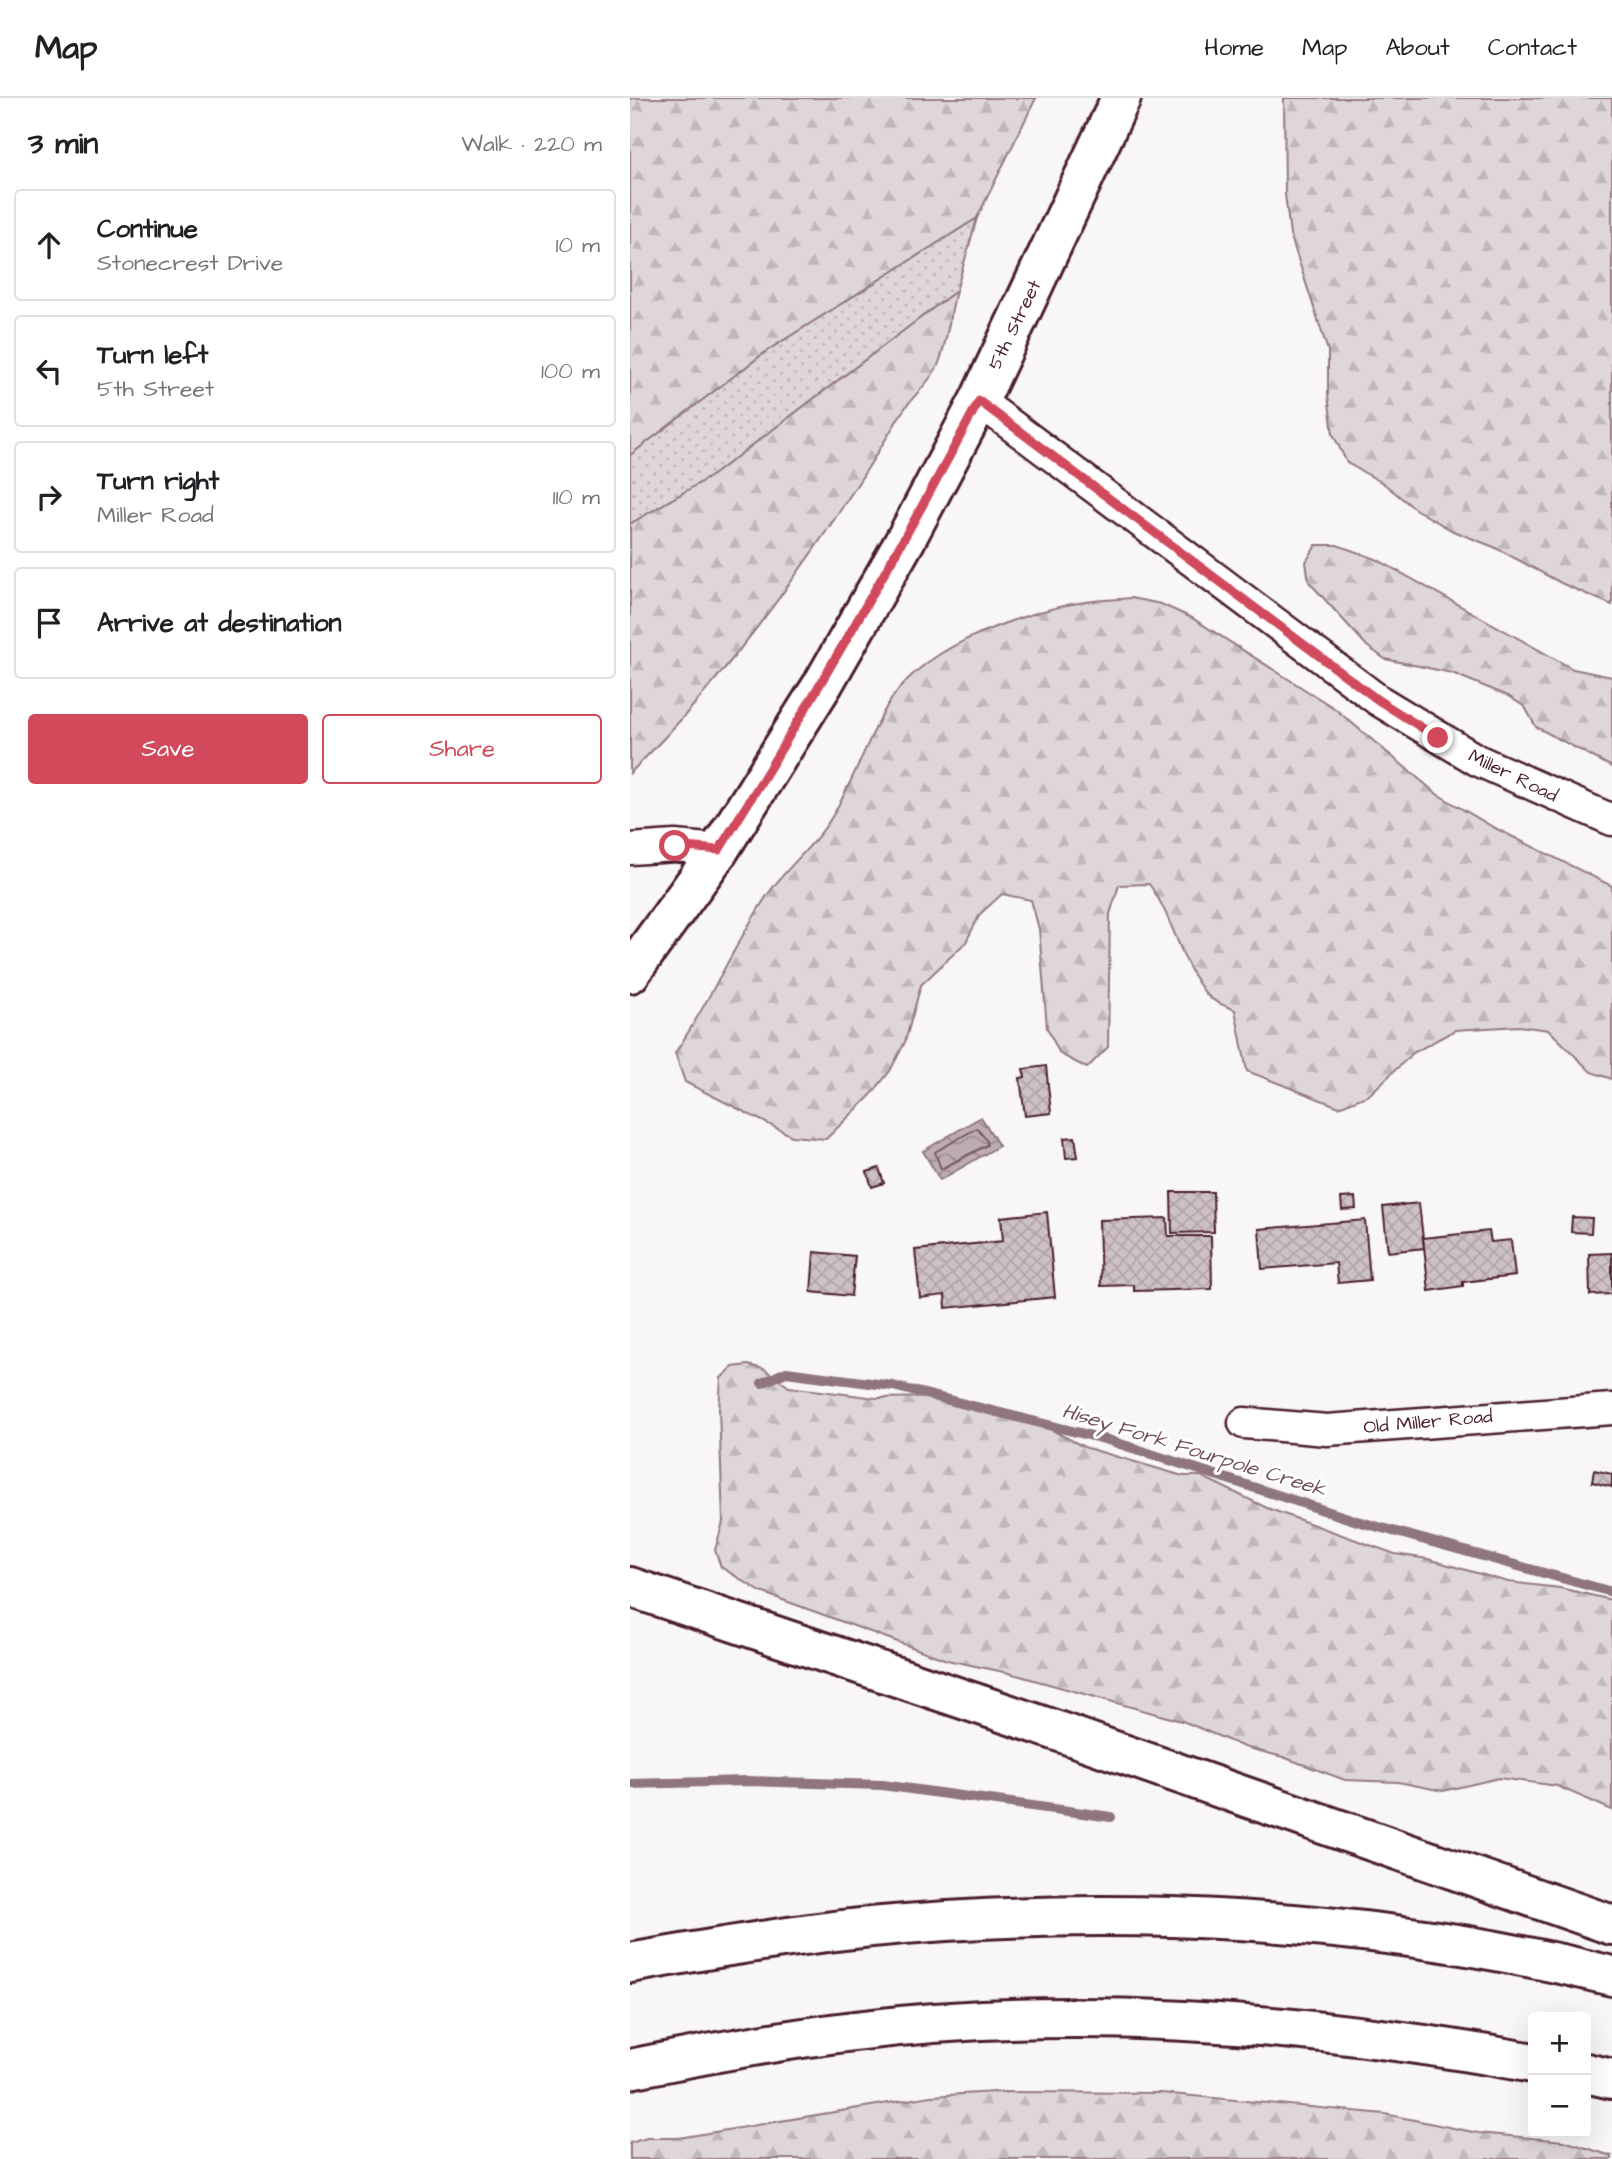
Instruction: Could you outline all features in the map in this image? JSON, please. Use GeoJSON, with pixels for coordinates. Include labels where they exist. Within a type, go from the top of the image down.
{"type":"FeatureCollection","features":[{"type":"Feature","properties":{"kind":"main road","name":"5th Street"},"geometry":{"type":"LineString","coordinates":[[630,973],[719,850],[823,684],[906,539],[979,401],[1121,98]]}},
{"type":"Feature","properties":{"kind":"main road"},"geometry":{"type":"LineString","coordinates":[[630,1587],[1053,1729],[1612,1925]]}},
{"type":"Feature","properties":{"kind":"main road"},"geometry":{"type":"LineString","coordinates":[[630,1963],[755,1941],[872,1927],[1006,1918],[1133,1917],[1256,1922],[1374,1933],[1485,1950],[1612,1976]]}},
{"type":"Feature","properties":{"kind":"main road"},"geometry":{"type":"LineString","coordinates":[[630,2068],[856,2031],[979,2021],[1108,2018],[1229,2022],[1357,2034],[1528,2062]]}},
{"type":"Feature","properties":{"kind":"main road"},"geometry":{"type":"LineString","coordinates":[[1591,2074],[1612,2079]]}},
{"type":"Feature","properties":{"kind":"street","name":"Miller Road"},"geometry":{"type":"LineString","coordinates":[[979,401],[1378,700],[1477,760],[1612,820]]}},
{"type":"Feature","properties":{"kind":"street"},"geometry":{"type":"LineString","coordinates":[[630,849],[675,846],[719,850]]}},
{"type":"Feature","properties":{"kind":"street","name":"Old Miller Road"},"geometry":{"type":"LineString","coordinates":[[1244,1423],[1327,1430],[1612,1409]]}},
{"type":"Feature","properties":{"kind":"green space"},"geometry":{"type":"Polygon","coordinates":[[[630,98],[1036,98],[977,218],[768,350],[630,455],[630,98]]]}},
{"type":"Feature","properties":{"kind":"green space"},"geometry":{"type":"Polygon","coordinates":[[[1284,98],[1612,98],[1612,605],[1563,584],[1494,547],[1453,531],[1415,509],[1383,483],[1347,463],[1333,434],[1328,395],[1328,351],[1290,234],[1285,194],[1284,98]]]}},
{"type":"Feature","properties":{"kind":"green space"},"geometry":{"type":"Polygon","coordinates":[[[977,218],[956,291],[713,475],[630,524],[630,455],[768,350],[977,218]]]}},
{"type":"Feature","properties":{"kind":"green space"},"geometry":{"type":"Polygon","coordinates":[[[956,291],[942,355],[932,376],[905,408],[842,508],[776,602],[705,692],[630,773],[630,524],[713,475],[956,291]]]}},
{"type":"Feature","properties":{"kind":"green space"},"geometry":{"type":"Polygon","coordinates":[[[1316,545],[1337,545],[1376,559],[1573,669],[1612,677],[1612,767],[1536,727],[1525,707],[1508,696],[1452,673],[1385,659],[1367,646],[1309,582],[1306,562],[1316,545]]]}},
{"type":"Feature","properties":{"kind":"green space"},"geometry":{"type":"Polygon","coordinates":[[[1131,598],[1161,604],[1192,618],[1334,708],[1437,794],[1493,827],[1612,886],[1612,1079],[1591,1072],[1549,1030],[1519,1026],[1455,1030],[1413,1053],[1369,1095],[1339,1107],[1247,1071],[1235,1010],[1210,997],[1198,982],[1158,897],[1149,884],[1119,885],[1110,914],[1108,1047],[1087,1068],[1060,1054],[1047,1028],[1039,929],[1031,900],[1002,894],[980,914],[966,942],[921,985],[905,1042],[890,1071],[870,1096],[826,1139],[792,1136],[685,1082],[675,1053],[766,897],[833,815],[880,719],[901,686],[920,668],[942,653],[992,628],[1067,605],[1131,598]]]}},
{"type":"Feature","properties":{"kind":"green space"},"geometry":{"type":"Polygon","coordinates":[[[748,1365],[764,1369],[789,1387],[876,1398],[941,1397],[1024,1415],[1084,1447],[1183,1476],[1201,1476],[1267,1508],[1395,1554],[1428,1559],[1508,1582],[1560,1588],[1612,1600],[1612,1810],[1557,1786],[1499,1778],[1443,1791],[1398,1782],[1345,1780],[1283,1757],[1244,1747],[1185,1722],[1009,1673],[947,1660],[761,1592],[721,1567],[715,1550],[723,1522],[719,1409],[721,1378],[733,1367],[748,1365]]]}},
{"type":"Feature","properties":{"kind":"green space"},"geometry":{"type":"Polygon","coordinates":[[[994,2092],[1161,2093],[1385,2114],[1478,2133],[1564,2141],[1612,2156],[1612,2159],[630,2159],[630,2143],[647,2138],[678,2138],[931,2096],[994,2092]]]}},
{"type":"Feature","properties":{"kind":"water"},"geometry":{"type":"Polygon","coordinates":[[[981,1117],[999,1146],[940,1180],[923,1151],[981,1117]]]}},
{"type":"Feature","properties":{"kind":"building"},"geometry":{"type":"Polygon","coordinates":[[[1046,1066],[1051,1113],[1025,1116],[1020,1078],[1025,1077],[1023,1069],[1046,1066]]]}},
{"type":"Feature","properties":{"kind":"building"},"geometry":{"type":"Polygon","coordinates":[[[1075,1137],[1078,1157],[1066,1158],[1064,1138],[1075,1137]]]}},
{"type":"Feature","properties":{"kind":"building"},"geometry":{"type":"Polygon","coordinates":[[[879,1168],[884,1183],[872,1187],[867,1172],[879,1168]]]}},
{"type":"Feature","properties":{"kind":"building"},"geometry":{"type":"Polygon","coordinates":[[[1171,1192],[1213,1192],[1214,1232],[1172,1233],[1171,1192]]]}},
{"type":"Feature","properties":{"kind":"building"},"geometry":{"type":"Polygon","coordinates":[[[1355,1197],[1356,1209],[1342,1210],[1341,1198],[1355,1197]]]}},
{"type":"Feature","properties":{"kind":"building"},"geometry":{"type":"Polygon","coordinates":[[[1419,1203],[1424,1248],[1388,1252],[1383,1207],[1419,1203]]]}},
{"type":"Feature","properties":{"kind":"building"},"geometry":{"type":"Polygon","coordinates":[[[1047,1212],[1055,1297],[946,1308],[945,1295],[920,1298],[915,1250],[1003,1241],[1001,1217],[1047,1212]]]}},
{"type":"Feature","properties":{"kind":"building"},"geometry":{"type":"Polygon","coordinates":[[[1572,1217],[1592,1218],[1591,1233],[1571,1232],[1572,1217]]]}},
{"type":"Feature","properties":{"kind":"building"},"geometry":{"type":"Polygon","coordinates":[[[1167,1218],[1168,1236],[1211,1236],[1212,1289],[1134,1291],[1134,1285],[1101,1286],[1099,1220],[1167,1218]]]}},
{"type":"Feature","properties":{"kind":"building"},"geometry":{"type":"Polygon","coordinates":[[[1365,1220],[1370,1280],[1338,1283],[1336,1263],[1262,1269],[1259,1229],[1365,1220]]]}},
{"type":"Feature","properties":{"kind":"building"},"geometry":{"type":"Polygon","coordinates":[[[1489,1231],[1491,1242],[1511,1240],[1515,1276],[1463,1282],[1463,1286],[1429,1291],[1423,1238],[1489,1231]]]}},
{"type":"Feature","properties":{"kind":"building"},"geometry":{"type":"Polygon","coordinates":[[[814,1252],[855,1256],[851,1296],[811,1292],[814,1252]]]}},
{"type":"Feature","properties":{"kind":"building"},"geometry":{"type":"Polygon","coordinates":[[[1612,1253],[1612,1294],[1590,1295],[1589,1254],[1612,1253]]]}},
{"type":"Feature","properties":{"kind":"building"},"geometry":{"type":"Polygon","coordinates":[[[1594,1470],[1612,1474],[1612,1487],[1592,1482],[1594,1470]]]}},
{"type":"Feature","properties":{"kind":"waterway","name":"Hisey Fork Fourpole Creek"},"geometry":{"type":"LineString","coordinates":[[762,1383],[786,1372],[893,1386],[1108,1440],[1357,1521],[1612,1592]]}},
{"type":"Feature","properties":{"kind":"waterway","name":"Hisey Fork Fourpole Creek"},"geometry":{"type":"LineString","coordinates":[[630,1784],[748,1781],[882,1785],[1111,1817]]}},
{"type":"Feature","properties":{"kind":"route"},"geometry":{"type":"LineString","coordinates":[[675,846],[719,850],[823,684],[906,539],[979,401],[1378,700],[1438,738]]}}]}
